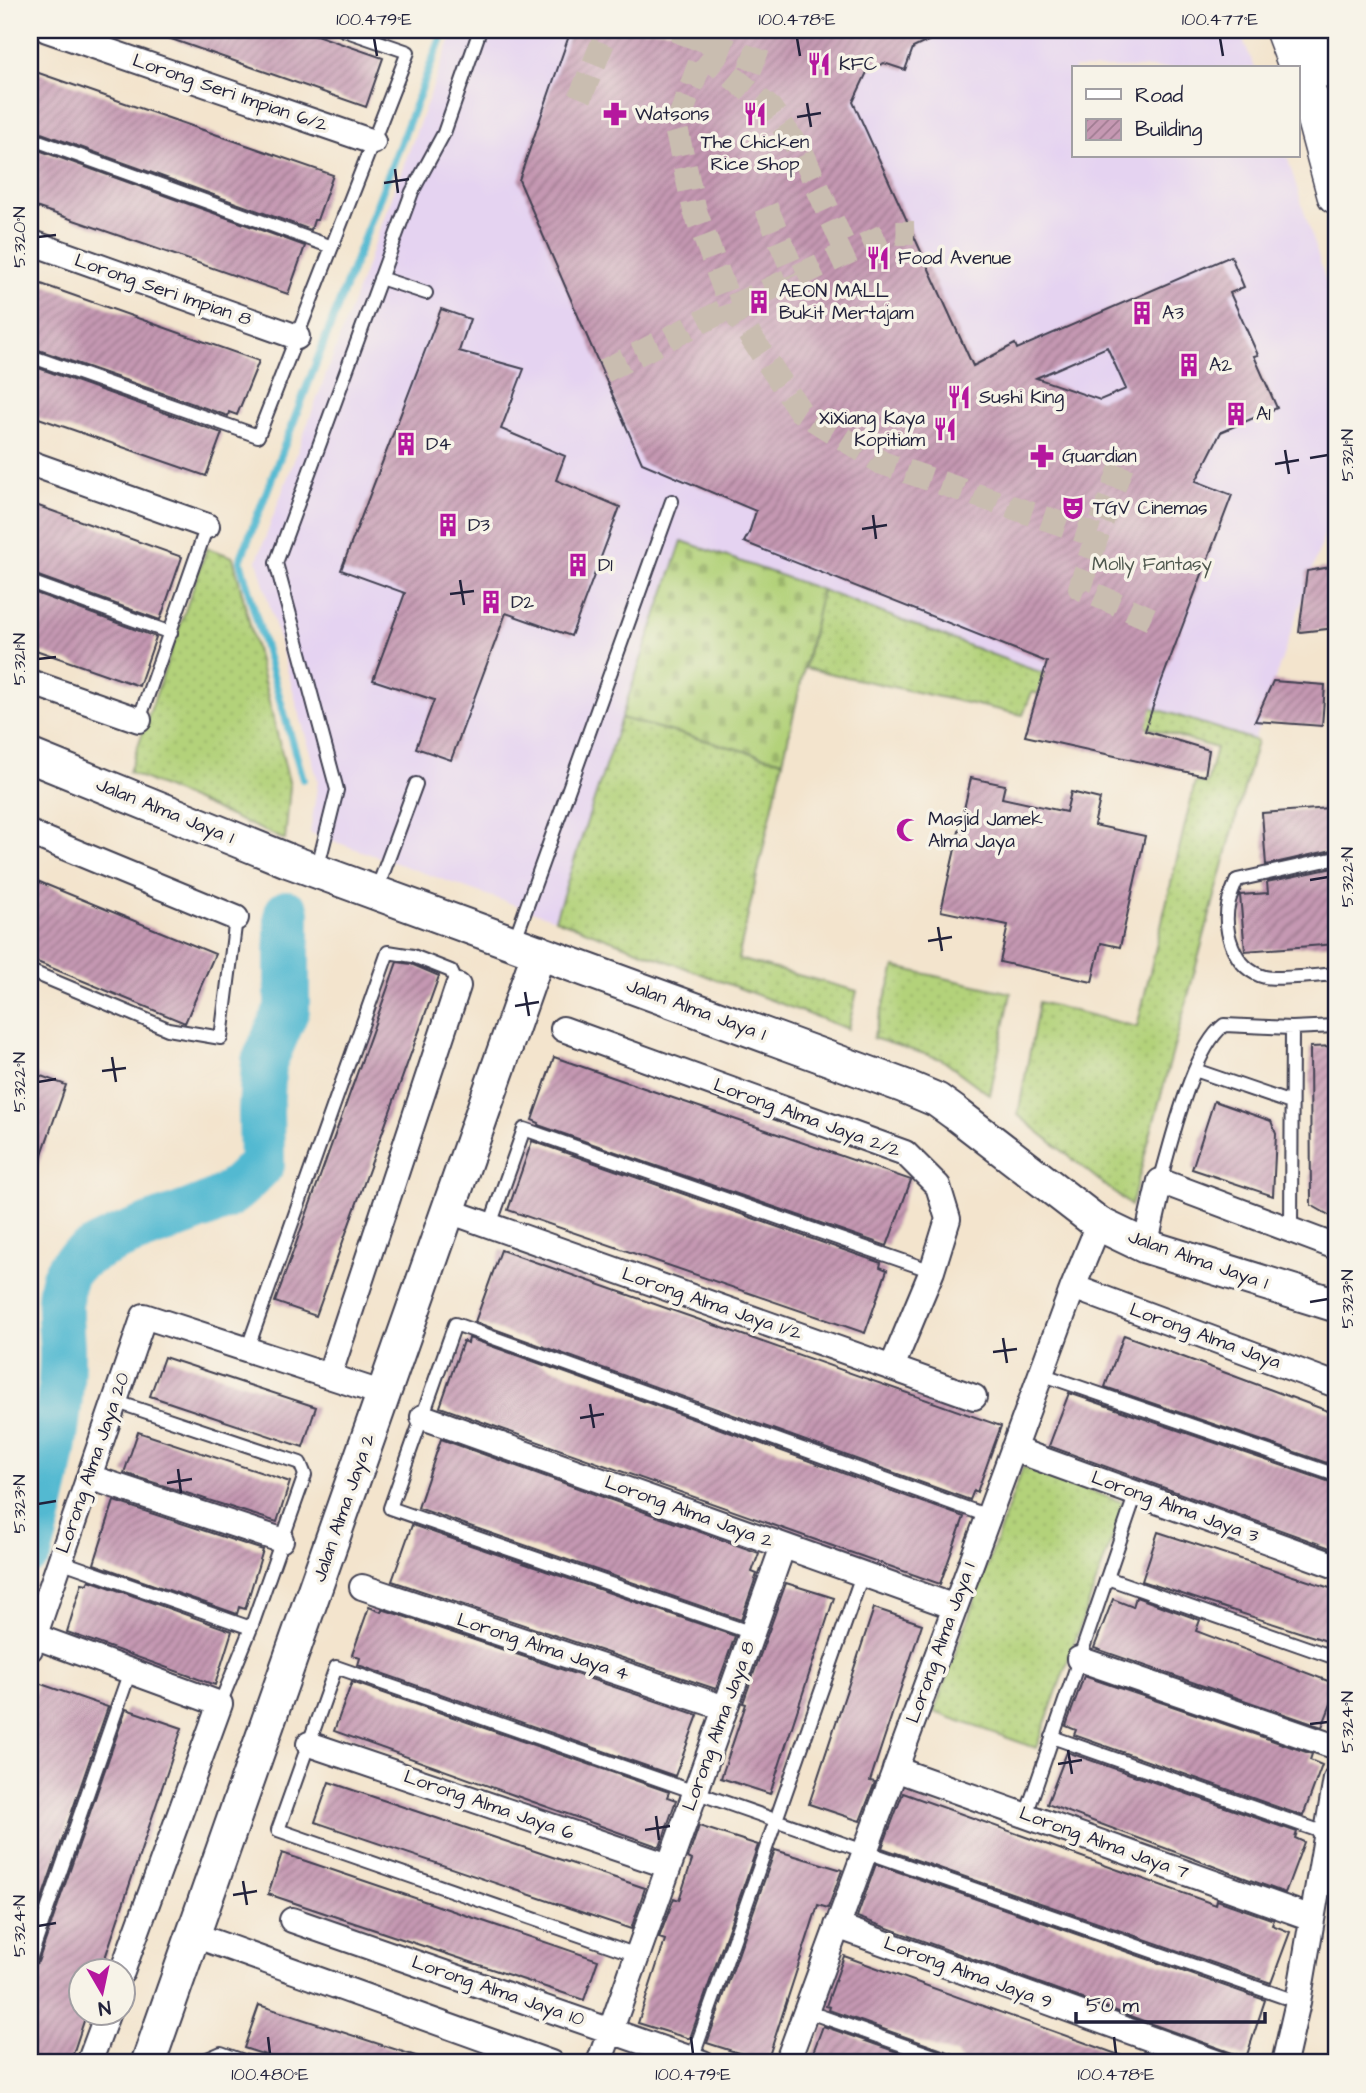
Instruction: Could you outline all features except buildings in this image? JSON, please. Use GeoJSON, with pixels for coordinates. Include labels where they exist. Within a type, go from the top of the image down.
{"type":"FeatureCollection","features":[{"type":"Feature","properties":{"kind":"main road"},"geometry":{"type":"LineString","coordinates":[[1284,30],[1298,66]]}},
{"type":"Feature","properties":{"kind":"main road"},"geometry":{"type":"LineString","coordinates":[[1323,30],[1336,71]]}},
{"type":"Feature","properties":{"kind":"main road"},"geometry":{"type":"LineString","coordinates":[[1300,72],[1310,99],[1336,195]]}},
{"type":"Feature","properties":{"kind":"street","name":"Lorong Seri Impian 6/2"},"geometry":{"type":"LineString","coordinates":[[47,30],[373,142]]}},
{"type":"Feature","properties":{"kind":"street","name":"Lorong Seri Impian 8"},"geometry":{"type":"LineString","coordinates":[[30,243],[297,337]]}},
{"type":"Feature","properties":{"kind":"street"},"geometry":{"type":"LineString","coordinates":[[30,463],[207,526]]}},
{"type":"Feature","properties":{"kind":"street"},"geometry":{"type":"LineString","coordinates":[[30,682],[139,720]]}},
{"type":"Feature","properties":{"kind":"street","name":"Jalan Alma Jaya 1"},"geometry":{"type":"LineString","coordinates":[[30,756],[317,870],[904,1086],[937,1100],[1099,1224],[1145,1246],[1336,1305]]}},
{"type":"Feature","properties":{"kind":"street"},"geometry":{"type":"LineString","coordinates":[[30,833],[236,918]]}},
{"type":"Feature","properties":{"kind":"street","name":"Jalan Alma Jaya 2"},"geometry":{"type":"LineString","coordinates":[[148,2063],[449,1211],[526,947]]}},
{"type":"Feature","properties":{"kind":"street"},"geometry":{"type":"LineString","coordinates":[[329,1376],[458,986]]}},
{"type":"Feature","properties":{"kind":"street","name":"Lorong Alma Jaya 2/2"},"geometry":{"type":"LineString","coordinates":[[564,1029],[905,1153],[938,1186],[948,1219],[932,1271],[892,1367]]}},
{"type":"Feature","properties":{"kind":"street"},"geometry":{"type":"LineString","coordinates":[[1145,1246],[1160,1181],[1336,1247]]}},
{"type":"Feature","properties":{"kind":"street","name":"Lorong Alma Jaya 1/2"},"geometry":{"type":"LineString","coordinates":[[449,1211],[974,1397]]}},
{"type":"Feature","properties":{"kind":"street","name":"Lorong Alma Jaya 1"},"geometry":{"type":"LineString","coordinates":[[787,2063],[1073,1287],[1099,1224]]}},
{"type":"Feature","properties":{"kind":"street","name":"Lorong Alma Jaya"},"geometry":{"type":"LineString","coordinates":[[1073,1287],[1336,1385]]}},
{"type":"Feature","properties":{"kind":"street","name":"Lorong Alma Jaya 20"},"geometry":{"type":"LineString","coordinates":[[32,1643],[144,1316],[247,1350]]}},
{"type":"Feature","properties":{"kind":"street"},"geometry":{"type":"LineString","coordinates":[[247,1350],[384,1394]]}},
{"type":"Feature","properties":{"kind":"street","name":"Lorong Alma Jaya 2"},"geometry":{"type":"LineString","coordinates":[[423,1417],[955,1607]]}},
{"type":"Feature","properties":{"kind":"street","name":"Lorong Alma Jaya 3"},"geometry":{"type":"LineString","coordinates":[[1013,1449],[1336,1566]]}},
{"type":"Feature","properties":{"kind":"street"},"geometry":{"type":"LineString","coordinates":[[89,1477],[282,1540]]}},
{"type":"Feature","properties":{"kind":"street","name":"Lorong Alma Jaya 8"},"geometry":{"type":"LineString","coordinates":[[599,2063],[782,1546]]}},
{"type":"Feature","properties":{"kind":"street","name":"Lorong Alma Jaya 4"},"geometry":{"type":"LineString","coordinates":[[362,1587],[725,1708]]}},
{"type":"Feature","properties":{"kind":"street"},"geometry":{"type":"LineString","coordinates":[[32,1643],[130,1671],[220,1704],[128,1956]]}},
{"type":"Feature","properties":{"kind":"street"},"geometry":{"type":"LineString","coordinates":[[1079,1659],[1336,1747]]}},
{"type":"Feature","properties":{"kind":"street","name":"Lorong Alma Jaya 6"},"geometry":{"type":"LineString","coordinates":[[309,1744],[669,1866]]}},
{"type":"Feature","properties":{"kind":"street","name":"Lorong Alma Jaya 7"},"geometry":{"type":"LineString","coordinates":[[895,1769],[1312,1918]]}},
{"type":"Feature","properties":{"kind":"street"},"geometry":{"type":"LineString","coordinates":[[1284,2063],[1298,2002],[1336,1779]]}},
{"type":"Feature","properties":{"kind":"street","name":"Lorong Alma Jaya 10"},"geometry":{"type":"LineString","coordinates":[[292,1920],[697,2061]]}},
{"type":"Feature","properties":{"kind":"street","name":"Lorong Alma Jaya 9"},"geometry":{"type":"LineString","coordinates":[[837,1926],[1218,2063]]}},
{"type":"Feature","properties":{"kind":"street"},"geometry":{"type":"LineString","coordinates":[[194,1935],[502,2050],[551,2063]]}},
{"type":"Feature","properties":{"kind":"street"},"geometry":{"type":"LineString","coordinates":[[89,2063],[103,2026]]}},
{"type":"Feature","properties":{"kind":"lane"},"geometry":{"type":"LineString","coordinates":[[30,356],[258,436],[408,52],[344,30]]}},
{"type":"Feature","properties":{"kind":"lane"},"geometry":{"type":"LineString","coordinates":[[317,870],[337,789],[276,563],[412,192],[444,133],[480,30]]}},
{"type":"Feature","properties":{"kind":"lane"},"geometry":{"type":"LineString","coordinates":[[30,138],[332,247]]}},
{"type":"Feature","properties":{"kind":"lane"},"geometry":{"type":"LineString","coordinates":[[380,278],[426,293]]}},
{"type":"Feature","properties":{"kind":"lane"},"geometry":{"type":"LineString","coordinates":[[526,947],[672,501]]}},
{"type":"Feature","properties":{"kind":"lane"},"geometry":{"type":"LineString","coordinates":[[139,720],[207,526]]}},
{"type":"Feature","properties":{"kind":"lane"},"geometry":{"type":"LineString","coordinates":[[30,582],[171,633]]}},
{"type":"Feature","properties":{"kind":"lane"},"geometry":{"type":"LineString","coordinates":[[376,892],[416,784]]}},
{"type":"Feature","properties":{"kind":"lane"},"geometry":{"type":"LineString","coordinates":[[1336,858],[1237,880],[1228,902],[1228,927],[1233,953],[1247,968],[1266,978],[1336,974]]}},
{"type":"Feature","properties":{"kind":"lane"},"geometry":{"type":"LineString","coordinates":[[30,971],[168,1028],[221,1038],[236,918]]}},
{"type":"Feature","properties":{"kind":"lane"},"geometry":{"type":"LineString","coordinates":[[247,1350],[388,951],[413,956],[451,971],[458,986]]}},
{"type":"Feature","properties":{"kind":"lane"},"geometry":{"type":"LineString","coordinates":[[1160,1181],[1195,1070],[1216,1031],[1224,1025],[1292,1028],[1336,1026]]}},
{"type":"Feature","properties":{"kind":"lane"},"geometry":{"type":"LineString","coordinates":[[1291,1230],[1292,1028]]}},
{"type":"Feature","properties":{"kind":"lane"},"geometry":{"type":"LineString","coordinates":[[1195,1070],[1292,1103]]}},
{"type":"Feature","properties":{"kind":"lane"},"geometry":{"type":"LineString","coordinates":[[490,1225],[524,1129],[932,1271]]}},
{"type":"Feature","properties":{"kind":"lane"},"geometry":{"type":"LineString","coordinates":[[752,1633],[390,1508],[455,1324],[988,1516]]}},
{"type":"Feature","properties":{"kind":"lane"},"geometry":{"type":"LineString","coordinates":[[1041,1374],[1336,1475]]}},
{"type":"Feature","properties":{"kind":"lane"},"geometry":{"type":"LineString","coordinates":[[114,1401],[300,1464],[305,1475],[251,1628],[220,1704]]}},
{"type":"Feature","properties":{"kind":"lane"},"geometry":{"type":"LineString","coordinates":[[1026,1815],[1136,1493]]}},
{"type":"Feature","properties":{"kind":"lane"},"geometry":{"type":"LineString","coordinates":[[60,1561],[251,1628]]}},
{"type":"Feature","properties":{"kind":"lane"},"geometry":{"type":"LineString","coordinates":[[697,2061],[776,1820],[862,1574]]}},
{"type":"Feature","properties":{"kind":"lane"},"geometry":{"type":"LineString","coordinates":[[1107,1578],[1336,1658]]}},
{"type":"Feature","properties":{"kind":"lane"},"geometry":{"type":"LineString","coordinates":[[637,1955],[278,1830],[336,1667],[1298,2002]]}},
{"type":"Feature","properties":{"kind":"lane"},"geometry":{"type":"LineString","coordinates":[[30,1959],[130,1671]]}},
{"type":"Feature","properties":{"kind":"lane"},"geometry":{"type":"LineString","coordinates":[[1052,1737],[1328,1834]]}},
{"type":"Feature","properties":{"kind":"lane"},"geometry":{"type":"LineString","coordinates":[[806,2011],[954,2063]]}},
{"type":"Feature","properties":{"kind":"lane"},"geometry":{"type":"LineString","coordinates":[[198,2063],[221,2053],[249,2063]]}},
{"type":"Feature","properties":{"kind":"shaded area"},"geometry":{"type":"Polygon","coordinates":[[[454,30],[1239,30],[1254,66],[1072,66],[1072,158],[1288,158],[1336,314],[1336,501],[1254,740],[1025,667],[682,541],[555,919],[310,833],[318,781],[257,560],[454,30]]]}},
{"type":"Feature","properties":{"kind":"green space"},"geometry":{"type":"Polygon","coordinates":[[[682,541],[822,590],[783,761],[621,718],[682,541]]]}},
{"type":"Feature","properties":{"kind":"green space"},"geometry":{"type":"Polygon","coordinates":[[[207,548],[233,557],[290,786],[285,840],[129,772],[207,548]]]}},
{"type":"Feature","properties":{"kind":"green space"},"geometry":{"type":"Polygon","coordinates":[[[822,590],[1025,667],[1257,741],[1131,1206],[1018,1115],[1039,1002],[1137,1027],[1195,782],[1207,783],[1216,748],[1032,692],[1023,715],[805,668],[822,590]]]}},
{"type":"Feature","properties":{"kind":"green space"},"geometry":{"type":"Polygon","coordinates":[[[621,718],[783,761],[738,959],[857,991],[848,1029],[555,919],[621,718]]]}},
{"type":"Feature","properties":{"kind":"green space"},"geometry":{"type":"Polygon","coordinates":[[[895,967],[1011,993],[990,1095],[941,1059],[873,1038],[895,967]]]}},
{"type":"Feature","properties":{"kind":"green space"},"geometry":{"type":"Polygon","coordinates":[[[1023,1467],[1125,1503],[1036,1748],[934,1712],[1023,1467]]]}},
{"type":"Feature","properties":{"kind":"waterway"},"geometry":{"type":"LineString","coordinates":[[303,779],[240,561],[444,30]]}},
{"type":"Feature","properties":{"kind":"waterway"},"geometry":{"type":"LineString","coordinates":[[30,1551],[48,1477],[57,1423],[62,1371],[60,1305],[66,1273],[85,1255],[100,1247],[231,1193],[262,1164],[264,1062],[287,1009],[287,913]]}},
{"type":"Feature","properties":{"kind":"tunnel"},"geometry":{"type":"LineString","coordinates":[[580,98],[608,30]]}},
{"type":"Feature","properties":{"kind":"tunnel"},"geometry":{"type":"LineString","coordinates":[[675,30],[776,67]]}},
{"type":"Feature","properties":{"kind":"tunnel"},"geometry":{"type":"LineString","coordinates":[[712,30],[676,128],[695,211],[731,307],[800,411],[882,463],[1097,536],[1126,453]]}},
{"type":"Feature","properties":{"kind":"tunnel"},"geometry":{"type":"LineString","coordinates":[[703,53],[770,108],[803,155],[847,253]]}},
{"type":"Feature","properties":{"kind":"tunnel"},"geometry":{"type":"LineString","coordinates":[[766,207],[795,276]]}},
{"type":"Feature","properties":{"kind":"tunnel"},"geometry":{"type":"LineString","coordinates":[[604,371],[731,307],[890,233],[914,233]]}},
{"type":"Feature","properties":{"kind":"tunnel"},"geometry":{"type":"LineString","coordinates":[[1097,536],[1080,588],[1158,622]]}},
{"type":"Feature","properties":{"kind":"place","name":"KFC"},"geometry":{"type":"Point","coordinates":[819,64]}},
{"type":"Feature","properties":{"kind":"place","name":"Watsons"},"geometry":{"type":"Point","coordinates":[615,114]}},
{"type":"Feature","properties":{"kind":"place","name":"The Chicken Rice Shop"},"geometry":{"type":"Point","coordinates":[755,114]}},
{"type":"Feature","properties":{"kind":"place","name":"Food Avenue"},"geometry":{"type":"Point","coordinates":[878,258]}},
{"type":"Feature","properties":{"kind":"place","name":"AEON MALL Bukit Mertajam"},"geometry":{"type":"Point","coordinates":[759,302]}},
{"type":"Feature","properties":{"kind":"place","name":"A3"},"geometry":{"type":"Point","coordinates":[1142,313]}},
{"type":"Feature","properties":{"kind":"place","name":"A2"},"geometry":{"type":"Point","coordinates":[1189,365]}},
{"type":"Feature","properties":{"kind":"place","name":"Sushi King"},"geometry":{"type":"Point","coordinates":[959,397]}},
{"type":"Feature","properties":{"kind":"place","name":"A1"},"geometry":{"type":"Point","coordinates":[1236,414]}},
{"type":"Feature","properties":{"kind":"place","name":"XiXiang Kaya Kopitiam"},"geometry":{"type":"Point","coordinates":[945,429]}},
{"type":"Feature","properties":{"kind":"place","name":"D4"},"geometry":{"type":"Point","coordinates":[406,444]}},
{"type":"Feature","properties":{"kind":"place","name":"Guardian"},"geometry":{"type":"Point","coordinates":[1042,456]}},
{"type":"Feature","properties":{"kind":"place","name":"TGV Cinemas"},"geometry":{"type":"Point","coordinates":[1073,508]}},
{"type":"Feature","properties":{"kind":"place","name":"D3"},"geometry":{"type":"Point","coordinates":[448,525]}},
{"type":"Feature","properties":{"kind":"place","name":"D1"},"geometry":{"type":"Point","coordinates":[578,565]}},
{"type":"Feature","properties":{"kind":"place","name":"D2"},"geometry":{"type":"Point","coordinates":[491,602]}},
{"type":"Feature","properties":{"kind":"place","name":"Masjid Jamek Alma Jaya"},"geometry":{"type":"Point","coordinates":[908,830]}},
{"type":"Feature","properties":{"kind":"park label","name":"Molly Fantasy"},"geometry":{"type":"Point","coordinates":[1152,564]}}]}
